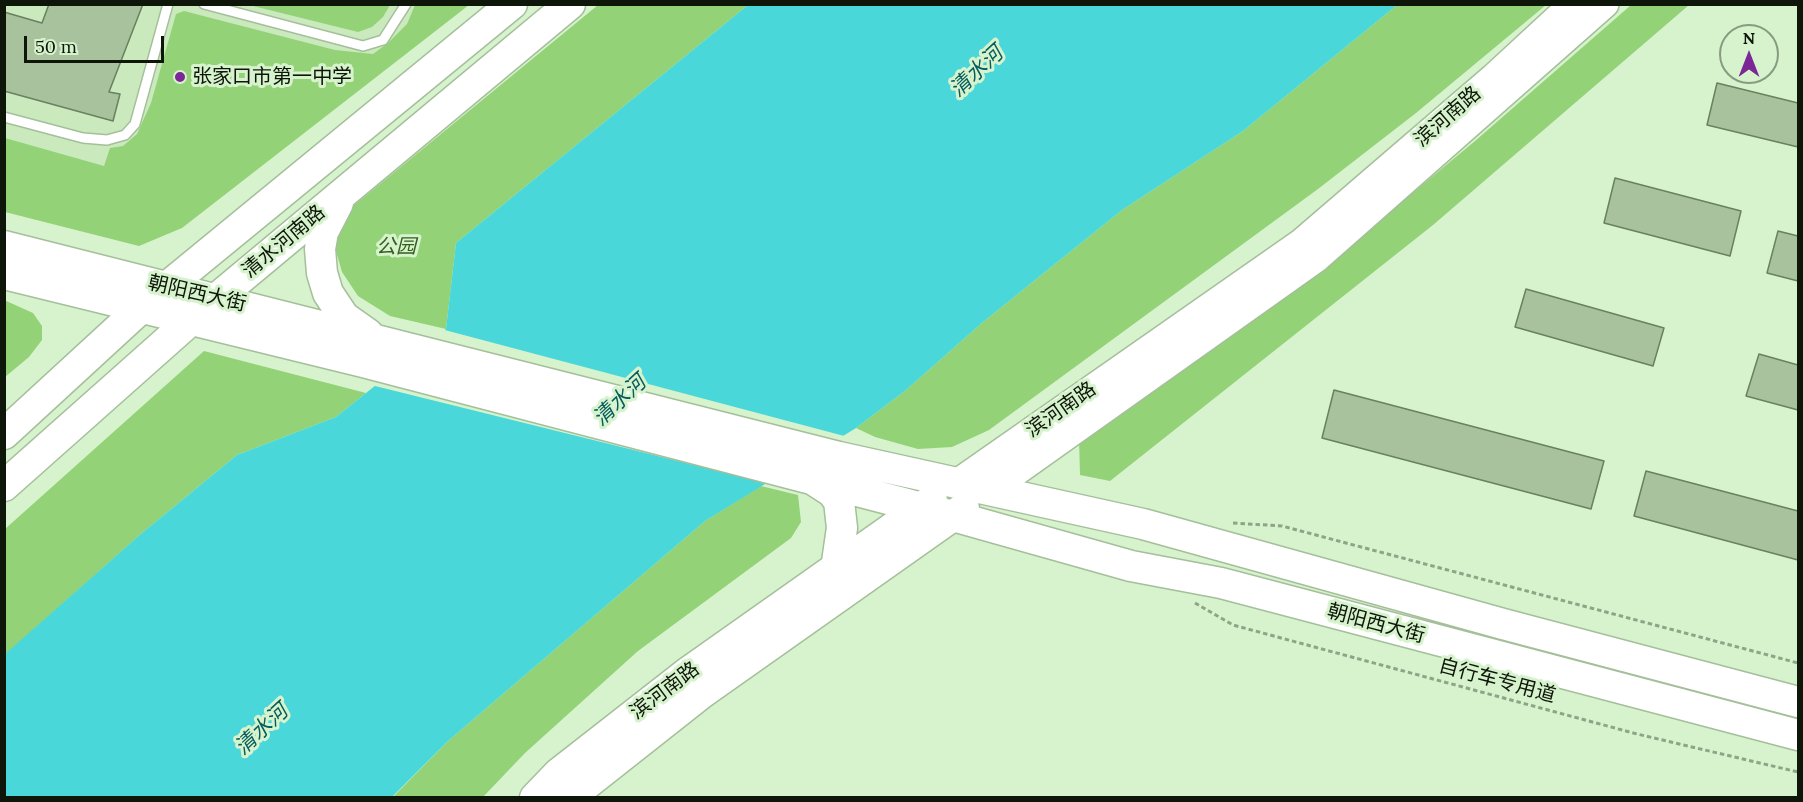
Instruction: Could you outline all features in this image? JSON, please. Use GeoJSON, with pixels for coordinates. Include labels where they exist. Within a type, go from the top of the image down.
{"type":"FeatureCollection","features":[{"type":"Feature","properties":{"kind":"main road","name":"清水河南路"},"geometry":{"type":"LineString","coordinates":[[4,434],[165,287],[512,4]]}},
{"type":"Feature","properties":{"kind":"main road","name":"清水河南路"},"geometry":{"type":"LineString","coordinates":[[4,486],[216,298],[570,4]]}},
{"type":"Feature","properties":{"kind":"main road","name":"滨河南路"},"geometry":{"type":"LineString","coordinates":[[535,798],[559,773],[678,680],[1302,242],[1494,77],[1573,4]]}},
{"type":"Feature","properties":{"kind":"main road","name":"滨河南路"},"geometry":{"type":"LineString","coordinates":[[569,798],[702,693],[1317,258],[1605,4]]}},
{"type":"Feature","properties":{"kind":"main road"},"geometry":{"type":"LineString","coordinates":[[344,193],[323,232],[320,249],[322,273],[328,292],[344,316],[375,347]]}},
{"type":"Feature","properties":{"kind":"main road","name":"朝阳西大街"},"geometry":{"type":"LineString","coordinates":[[4,246],[216,298],[812,479],[1131,566],[1221,583],[1798,735]]}},
{"type":"Feature","properties":{"kind":"main road","name":"朝阳西大街"},"geometry":{"type":"LineString","coordinates":[[4,274],[140,309],[375,347],[839,457],[1143,524],[1503,624],[1798,702]]}},
{"type":"Feature","properties":{"kind":"main road"},"geometry":{"type":"LineString","coordinates":[[812,479],[831,492],[838,501],[842,528],[836,569]]}},
{"type":"Feature","properties":{"kind":"lane"},"geometry":{"type":"LineString","coordinates":[[4,117],[84,138],[107,140],[125,135],[135,124],[168,4]]}},
{"type":"Feature","properties":{"kind":"lane"},"geometry":{"type":"LineString","coordinates":[[204,4],[363,46],[383,40],[406,4]]}},
{"type":"Feature","properties":{"kind":"path"},"geometry":{"type":"LineString","coordinates":[[1224,523],[1282,525],[1798,663]]}},
{"type":"Feature","properties":{"kind":"path","name":"自行车专用道"},"geometry":{"type":"LineString","coordinates":[[1192,602],[1233,625],[1625,730],[1798,772]]}},
{"type":"Feature","properties":{"kind":"shaded area","name":"张家口市第一中学"},"geometry":{"type":"Polygon","coordinates":[[[4,5],[452,5],[196,199],[5,150],[4,5]]]}},
{"type":"Feature","properties":{"kind":"green space"},"geometry":{"type":"Polygon","coordinates":[[[390,4],[383,17],[372,27],[358,32],[249,5],[390,4]]]}},
{"type":"Feature","properties":{"kind":"green space"},"geometry":{"type":"Polygon","coordinates":[[[415,5],[469,5],[182,228],[139,246],[5,212],[5,138],[104,166],[110,148],[123,146],[137,134],[151,103],[176,14],[184,11],[335,50],[373,54],[407,24],[415,5]]]}},
{"type":"Feature","properties":{"kind":"green space","name":"公园"},"geometry":{"type":"Polygon","coordinates":[[[598,5],[748,5],[456,243],[446,329],[390,316],[358,296],[342,272],[334,244],[341,216],[598,5]]]}},
{"type":"Feature","properties":{"kind":"green space"},"geometry":{"type":"Polygon","coordinates":[[[1397,5],[1546,5],[1416,113],[1318,189],[989,430],[952,447],[918,449],[875,437],[856,428],[906,390],[983,322],[1122,210],[1243,131],[1397,5]]]}},
{"type":"Feature","properties":{"kind":"green space"},"geometry":{"type":"Polygon","coordinates":[[[1631,5],[1689,5],[1433,225],[1110,481],[1080,475],[1079,438],[1344,250],[1475,141],[1631,5]]]}},
{"type":"Feature","properties":{"kind":"green space"},"geometry":{"type":"Polygon","coordinates":[[[4,300],[33,313],[42,326],[42,340],[29,357],[5,377],[4,300]]]}},
{"type":"Feature","properties":{"kind":"green space"},"geometry":{"type":"Polygon","coordinates":[[[204,351],[366,393],[336,417],[237,455],[142,533],[5,655],[5,529],[204,351]]]}},
{"type":"Feature","properties":{"kind":"green space"},"geometry":{"type":"Polygon","coordinates":[[[761,486],[798,495],[801,522],[791,538],[638,651],[525,753],[483,797],[392,798],[448,741],[705,521],[761,486]]]}},
{"type":"Feature","properties":{"kind":"water","name":"清水河"},"geometry":{"type":"Polygon","coordinates":[[[748,5],[1397,5],[1243,131],[1122,210],[983,322],[906,390],[856,428],[705,521],[448,741],[392,797],[5,797],[4,655],[142,533],[237,455],[336,417],[446,329],[456,243],[748,5]]]}},
{"type":"Feature","properties":{"kind":"pier"},"geometry":{"type":"Polygon","coordinates":[[[441,329],[848,437],[771,484],[371,385],[441,329]]]}},
{"type":"Feature","properties":{"kind":"building"},"geometry":{"type":"Polygon","coordinates":[[[49,4],[143,4],[109,92],[120,94],[113,121],[4,91],[4,12],[42,23],[49,4]]]}},
{"type":"Feature","properties":{"kind":"building"},"geometry":{"type":"Polygon","coordinates":[[[1717,83],[1798,103],[1798,147],[1707,125],[1717,83]]]}},
{"type":"Feature","properties":{"kind":"building"},"geometry":{"type":"Polygon","coordinates":[[[1615,178],[1741,211],[1730,256],[1604,223],[1615,178]]]}},
{"type":"Feature","properties":{"kind":"building"},"geometry":{"type":"Polygon","coordinates":[[[1778,231],[1798,236],[1798,281],[1767,273],[1778,231]]]}},
{"type":"Feature","properties":{"kind":"building"},"geometry":{"type":"Polygon","coordinates":[[[1526,289],[1664,328],[1653,366],[1515,327],[1526,289]]]}},
{"type":"Feature","properties":{"kind":"building"},"geometry":{"type":"Polygon","coordinates":[[[1759,354],[1798,365],[1798,410],[1746,396],[1759,354]]]}},
{"type":"Feature","properties":{"kind":"building"},"geometry":{"type":"Polygon","coordinates":[[[1334,390],[1604,461],[1591,509],[1322,438],[1334,390]]]}},
{"type":"Feature","properties":{"kind":"building"},"geometry":{"type":"Polygon","coordinates":[[[1646,471],[1798,511],[1798,560],[1634,516],[1646,471]]]}},
{"type":"Feature","properties":{"kind":"place","name":"张家口市第一中学"},"geometry":{"type":"Point","coordinates":[180,77]}}]}
